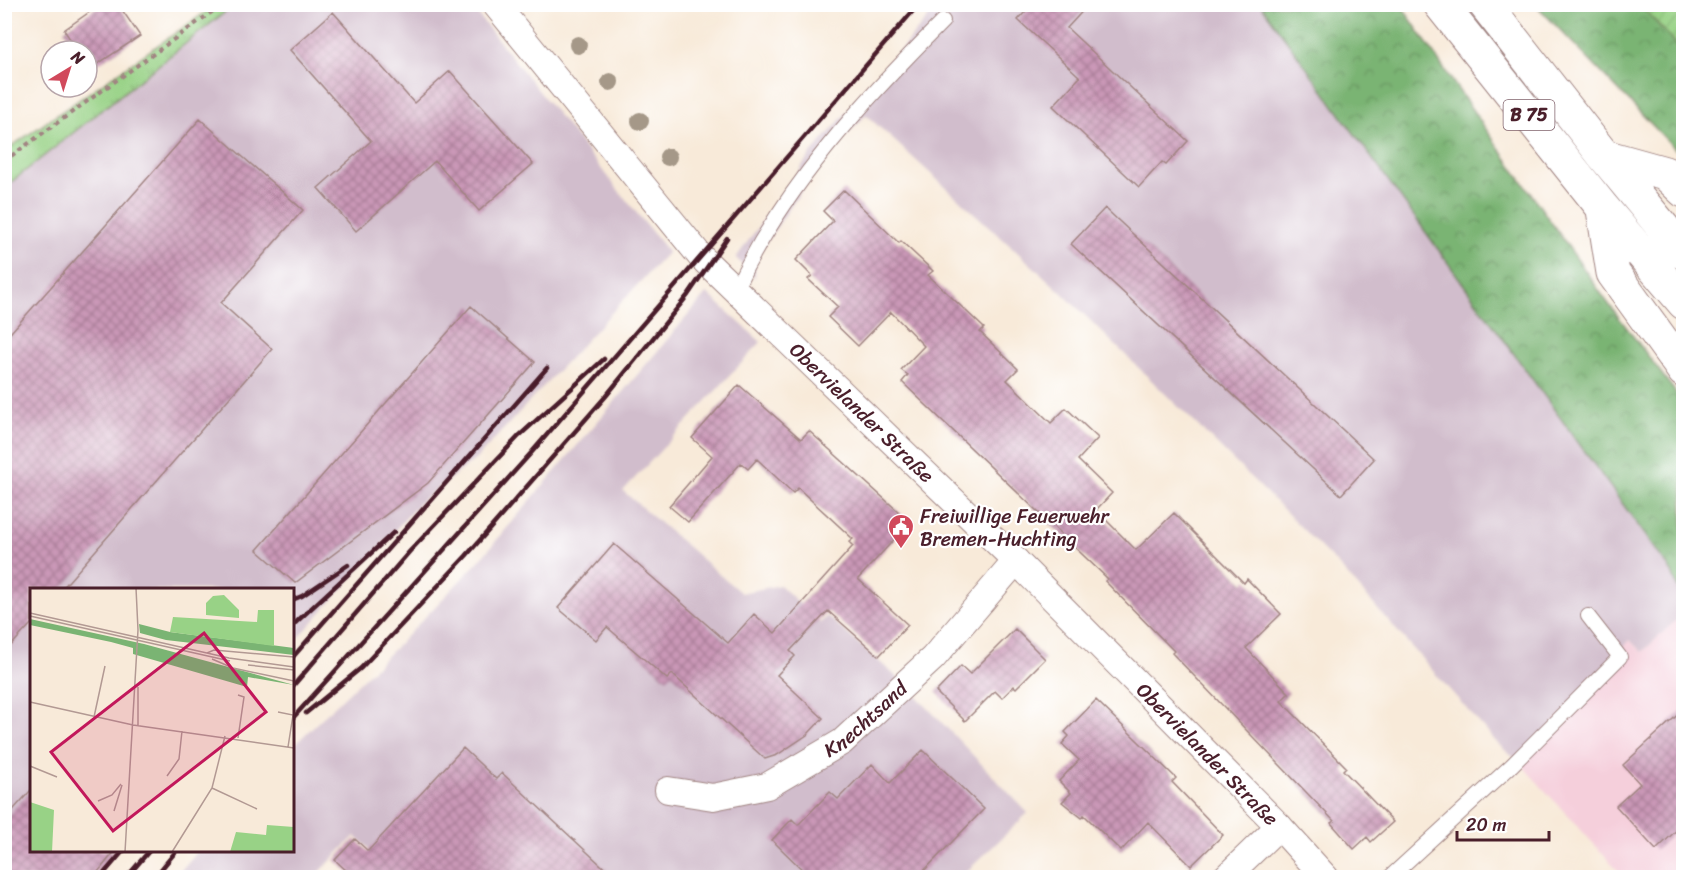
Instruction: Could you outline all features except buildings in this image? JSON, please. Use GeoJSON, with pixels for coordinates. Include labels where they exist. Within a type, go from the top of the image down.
{"type":"FeatureCollection","features":[{"type":"Feature","properties":{"kind":"highway","name":"B 75"},"geometry":{"type":"LineString","coordinates":[[1440,4],[1603,208],[1683,303]]}},
{"type":"Feature","properties":{"kind":"highway","name":"B 75"},"geometry":{"type":"LineString","coordinates":[[1485,4],[1683,253]]}},
{"type":"Feature","properties":{"kind":"highway"},"geometry":{"type":"LineString","coordinates":[[1604,156],[1665,173],[1683,191]]}},
{"type":"Feature","properties":{"kind":"highway","name":"B 75"},"geometry":{"type":"LineString","coordinates":[[1603,208],[1613,273],[1683,371]]}},
{"type":"Feature","properties":{"kind":"street","name":"Obervielander Straße"},"geometry":{"type":"LineString","coordinates":[[495,4],[701,257],[1016,561],[1279,826],[1326,878]]}},
{"type":"Feature","properties":{"kind":"street","name":"Knechtsand"},"geometry":{"type":"LineString","coordinates":[[668,790],[713,796],[767,786],[842,742],[933,658],[1016,561]]}},
{"type":"Feature","properties":{"kind":"street"},"geometry":{"type":"LineString","coordinates":[[1225,878],[1279,826]]}},
{"type":"Feature","properties":{"kind":"lane"},"geometry":{"type":"LineString","coordinates":[[735,290],[752,253],[823,153],[855,112],[943,21]]}},
{"type":"Feature","properties":{"kind":"lane"},"geometry":{"type":"LineString","coordinates":[[1389,878],[1510,766],[1620,657],[1588,616]]}},
{"type":"Feature","properties":{"kind":"path"},"geometry":{"type":"LineString","coordinates":[[4,161],[223,4]]}},
{"type":"Feature","properties":{"kind":"shaded area"},"geometry":{"type":"Polygon","coordinates":[[[234,5],[470,5],[668,252],[476,459],[421,501],[294,643],[294,588],[30,588],[30,852],[5,878],[5,187],[234,5]]]}},
{"type":"Feature","properties":{"kind":"shaded area"},"geometry":{"type":"Polygon","coordinates":[[[939,5],[1261,5],[1672,572],[1683,596],[1683,614],[1642,652],[1630,640],[1518,761],[1499,745],[1342,569],[1283,509],[1060,291],[866,115],[821,162],[755,259],[755,278],[736,258],[810,155],[939,5]]]}},
{"type":"Feature","properties":{"kind":"shaded area"},"geometry":{"type":"Polygon","coordinates":[[[707,293],[761,342],[623,491],[741,593],[780,585],[820,623],[827,616],[906,685],[1028,813],[961,877],[400,877],[355,836],[315,877],[174,878],[197,852],[294,852],[294,745],[400,643],[478,562],[707,293]]]}},
{"type":"Feature","properties":{"kind":"shaded area"},"geometry":{"type":"Polygon","coordinates":[[[1683,614],[1683,877],[1624,877],[1518,761],[1630,640],[1642,652],[1683,614]]]}},
{"type":"Feature","properties":{"kind":"green space"},"geometry":{"type":"Polygon","coordinates":[[[216,5],[234,5],[5,187],[5,151],[80,99],[99,99],[99,86],[216,5]]]}},
{"type":"Feature","properties":{"kind":"green space"},"geometry":{"type":"Polygon","coordinates":[[[1261,5],[1401,5],[1605,299],[1683,402],[1683,596],[1672,572],[1261,5]]]}},
{"type":"Feature","properties":{"kind":"green space"},"geometry":{"type":"Polygon","coordinates":[[[1536,5],[1640,5],[1683,51],[1683,157],[1536,5]]]}},
{"type":"Feature","properties":{"kind":"green space"},"geometry":{"type":"Polygon","coordinates":[[[1640,5],[1683,5],[1683,51],[1640,5]]]}},
{"type":"Feature","properties":{"kind":"railway"},"geometry":{"type":"LineString","coordinates":[[294,717],[532,452],[919,4]]}},
{"type":"Feature","properties":{"kind":"railway"},"geometry":{"type":"LineString","coordinates":[[306,713],[361,668],[466,556],[606,396],[688,295],[727,238]]}},
{"type":"Feature","properties":{"kind":"railway"},"geometry":{"type":"LineString","coordinates":[[294,685],[410,551],[519,436],[604,359]]}},
{"type":"Feature","properties":{"kind":"railway"},"geometry":{"type":"LineString","coordinates":[[294,656],[547,368]]}},
{"type":"Feature","properties":{"kind":"railway"},"geometry":{"type":"LineString","coordinates":[[294,624],[394,532]]}},
{"type":"Feature","properties":{"kind":"railway"},"geometry":{"type":"LineString","coordinates":[[294,599],[348,565]]}},
{"type":"Feature","properties":{"kind":"railway"},"geometry":{"type":"LineString","coordinates":[[100,878],[122,852]]}},
{"type":"Feature","properties":{"kind":"railway"},"geometry":{"type":"LineString","coordinates":[[126,878],[148,852]]}},
{"type":"Feature","properties":{"kind":"railway"},"geometry":{"type":"LineString","coordinates":[[154,878],[175,852]]}},
{"type":"Feature","properties":{"kind":"place","name":"Freiwillige Feuerwehr Bremen-Huchting"},"geometry":{"type":"Point","coordinates":[901,550]}}]}
